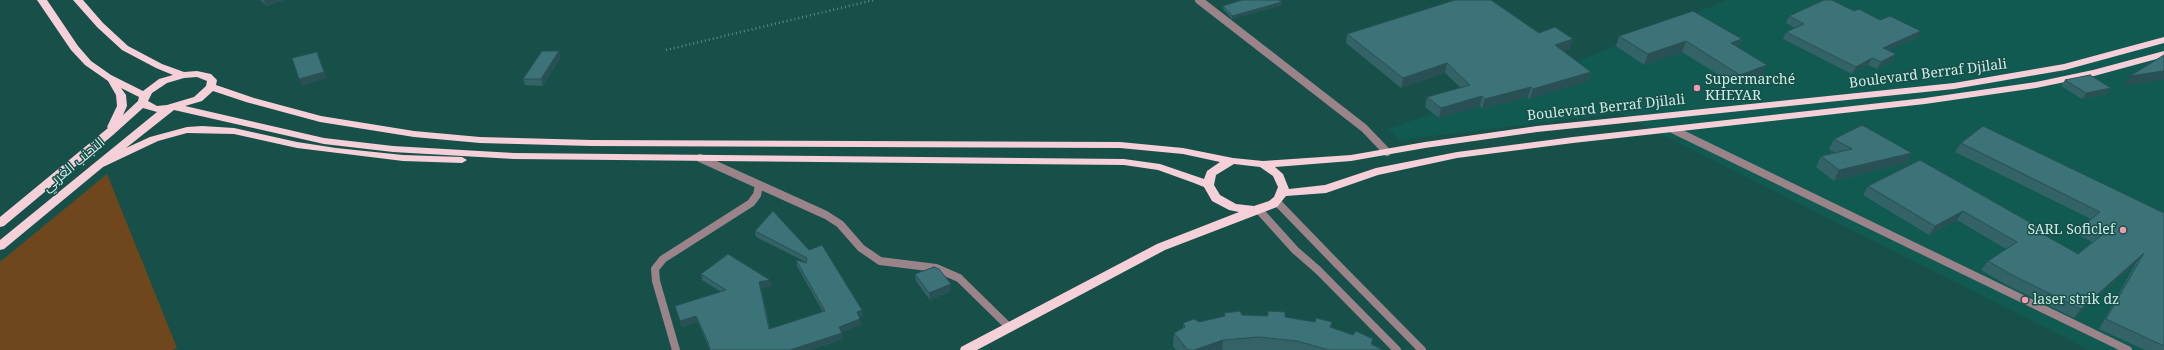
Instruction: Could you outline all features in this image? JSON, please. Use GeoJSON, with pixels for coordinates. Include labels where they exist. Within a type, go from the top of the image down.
{"type":"FeatureCollection","features":[{"type":"Feature","properties":{"kind":"highway"},"geometry":{"type":"LineString","coordinates":[[42,0],[74,48],[88,63],[107,77],[143,99],[147,106],[172,108],[324,141],[393,149],[514,156],[1124,162],[1160,167],[1198,180],[1208,185],[1216,198],[1224,203],[1233,207],[1256,209]]}},
{"type":"Feature","properties":{"kind":"highway"},"geometry":{"type":"LineString","coordinates":[[78,0],[100,25],[125,48],[159,66],[183,75],[197,74],[207,76],[212,80],[211,87],[198,99],[172,108]]}},
{"type":"Feature","properties":{"kind":"highway","name":"Boulevard Berraf Djilali"},"geometry":{"type":"LineString","coordinates":[[1263,164],[1330,161],[1537,129],[1954,86],[2065,67],[2164,40]]}},
{"type":"Feature","properties":{"kind":"highway","name":"Boulevard Berraf Djilali"},"geometry":{"type":"LineString","coordinates":[[1280,197],[1326,189],[1376,172],[1457,155],[1573,140],[1674,130],[1993,92],[2094,73],[2164,54]]}},
{"type":"Feature","properties":{"kind":"highway","name":"التجنب الغربي"},"geometry":{"type":"LineString","coordinates":[[0,223],[109,133],[143,99],[151,88],[163,81],[183,75]]}},
{"type":"Feature","properties":{"kind":"highway"},"geometry":{"type":"LineString","coordinates":[[107,77],[119,90],[122,106],[109,133]]}},
{"type":"Feature","properties":{"kind":"highway"},"geometry":{"type":"LineString","coordinates":[[211,87],[250,100],[320,119],[414,134],[472,139],[591,143],[1120,145],[1184,151],[1233,161],[1254,162],[1263,164],[1275,171],[1282,180],[1280,197],[1256,209],[1161,247],[966,350]]}},
{"type":"Feature","properties":{"kind":"highway","name":"التجنب الغربي"},"geometry":{"type":"LineString","coordinates":[[0,246],[98,165],[172,108]]}},
{"type":"Feature","properties":{"kind":"highway"},"geometry":{"type":"LineString","coordinates":[[98,165],[154,139],[187,130],[202,129],[234,131],[297,146],[403,158],[454,161],[514,156]]}},
{"type":"Feature","properties":{"kind":"highway"},"geometry":{"type":"LineString","coordinates":[[1208,185],[1211,173],[1217,168],[1233,161]]}},
{"type":"Feature","properties":{"kind":"street"},"geometry":{"type":"LineString","coordinates":[[1199,0],[1364,128],[1387,152]]}},
{"type":"Feature","properties":{"kind":"street"},"geometry":{"type":"LineString","coordinates":[[1674,130],[2128,350]]}},
{"type":"Feature","properties":{"kind":"street"},"geometry":{"type":"LineString","coordinates":[[700,158],[826,215],[845,228],[861,248],[880,261],[936,268],[959,278],[1009,327]]}},
{"type":"Feature","properties":{"kind":"street"},"geometry":{"type":"LineString","coordinates":[[676,350],[656,281],[655,269],[663,259],[751,203],[758,195],[759,185]]}},
{"type":"Feature","properties":{"kind":"street"},"geometry":{"type":"LineString","coordinates":[[1280,197],[1337,264],[1422,350]]}},
{"type":"Feature","properties":{"kind":"street"},"geometry":{"type":"LineString","coordinates":[[1256,209],[1295,250],[1318,270],[1397,350]]}},
{"type":"Feature","properties":{"kind":"path"},"geometry":{"type":"LineString","coordinates":[[666,50],[874,0]]}},
{"type":"Feature","properties":{"kind":"shaded area"},"geometry":{"type":"Polygon","coordinates":[[[1727,0],[2164,0],[2164,350],[2090,350],[1619,113],[1400,140],[1388,129],[1574,63],[1727,0]]]}},
{"type":"Feature","properties":{"kind":"shaded area"},"geometry":{"type":"Polygon","coordinates":[[[107,174],[177,348],[172,350],[0,350],[0,262],[107,174]]]}},
{"type":"Feature","properties":{"kind":"building"},"geometry":{"type":"Polygon","coordinates":[[[1242,0],[1279,0],[1282,2],[1232,16],[1223,6],[1242,0]]]}},
{"type":"Feature","properties":{"kind":"building"},"geometry":{"type":"Polygon","coordinates":[[[1455,0],[1491,0],[1539,33],[1555,27],[1573,39],[1555,45],[1591,72],[1533,89],[1531,87],[1485,99],[1482,96],[1441,108],[1427,97],[1470,85],[1447,63],[1403,78],[1347,34],[1455,0]]]}},
{"type":"Feature","properties":{"kind":"building"},"geometry":{"type":"Polygon","coordinates":[[[1824,0],[1832,0],[1854,11],[1859,9],[1880,20],[1890,16],[1921,31],[1883,48],[1896,54],[1881,62],[1872,58],[1856,67],[1786,32],[1804,24],[1789,16],[1824,0]]]}},
{"type":"Feature","properties":{"kind":"building"},"geometry":{"type":"Polygon","coordinates":[[[1693,11],[1742,39],[1731,43],[1767,65],[1740,75],[1686,41],[1648,54],[1619,36],[1693,11]]]}},
{"type":"Feature","properties":{"kind":"building"},"geometry":{"type":"Polygon","coordinates":[[[542,51],[559,51],[541,79],[523,79],[542,51]]]}},
{"type":"Feature","properties":{"kind":"building"},"geometry":{"type":"Polygon","coordinates":[[[317,52],[324,72],[299,79],[292,58],[317,52]]]}},
{"type":"Feature","properties":{"kind":"building"},"geometry":{"type":"Polygon","coordinates":[[[2164,55],[2164,71],[2130,76],[2164,55]]]}},
{"type":"Feature","properties":{"kind":"building"},"geometry":{"type":"Polygon","coordinates":[[[2090,75],[2111,88],[2086,93],[2065,80],[2090,75]]]}},
{"type":"Feature","properties":{"kind":"building"},"geometry":{"type":"Polygon","coordinates":[[[1862,125],[1912,153],[1839,170],[1821,156],[1852,149],[1834,139],[1862,125]]]}},
{"type":"Feature","properties":{"kind":"building"},"geometry":{"type":"Polygon","coordinates":[[[1983,126],[2164,213],[2164,346],[2106,319],[2144,253],[2081,309],[2012,275],[1988,261],[2017,242],[1963,211],[1935,226],[1868,186],[1920,160],[2040,228],[2036,230],[2078,254],[2102,235],[2084,225],[2100,212],[1961,143],[1983,126]]]}},
{"type":"Feature","properties":{"kind":"building"},"geometry":{"type":"Polygon","coordinates":[[[773,211],[809,250],[822,245],[862,310],[857,312],[860,319],[839,327],[842,333],[790,350],[710,350],[696,316],[680,321],[675,306],[726,290],[701,274],[728,254],[770,280],[759,282],[769,329],[825,311],[796,260],[806,263],[807,258],[755,231],[773,211]]]}},
{"type":"Feature","properties":{"kind":"building"},"geometry":{"type":"Polygon","coordinates":[[[934,267],[939,269],[951,284],[929,293],[915,274],[934,267]]]}},
{"type":"Feature","properties":{"kind":"building"},"geometry":{"type":"Polygon","coordinates":[[[1240,311],[1242,315],[1268,316],[1268,311],[1285,312],[1285,317],[1315,322],[1316,318],[1332,322],[1330,327],[1353,335],[1356,331],[1373,339],[1371,344],[1383,350],[1329,350],[1297,341],[1259,337],[1223,340],[1194,350],[1188,350],[1174,333],[1185,327],[1183,323],[1194,319],[1199,322],[1225,316],[1224,313],[1240,311]]]}},
{"type":"Feature","properties":{"kind":"place","name":"Supermarché KHEYAR"},"geometry":{"type":"Point","coordinates":[1697,88]}},
{"type":"Feature","properties":{"kind":"place","name":"SARL Soficlef"},"geometry":{"type":"Point","coordinates":[2123,230]}},
{"type":"Feature","properties":{"kind":"place","name":"laser strik dz"},"geometry":{"type":"Point","coordinates":[2025,300]}}]}
